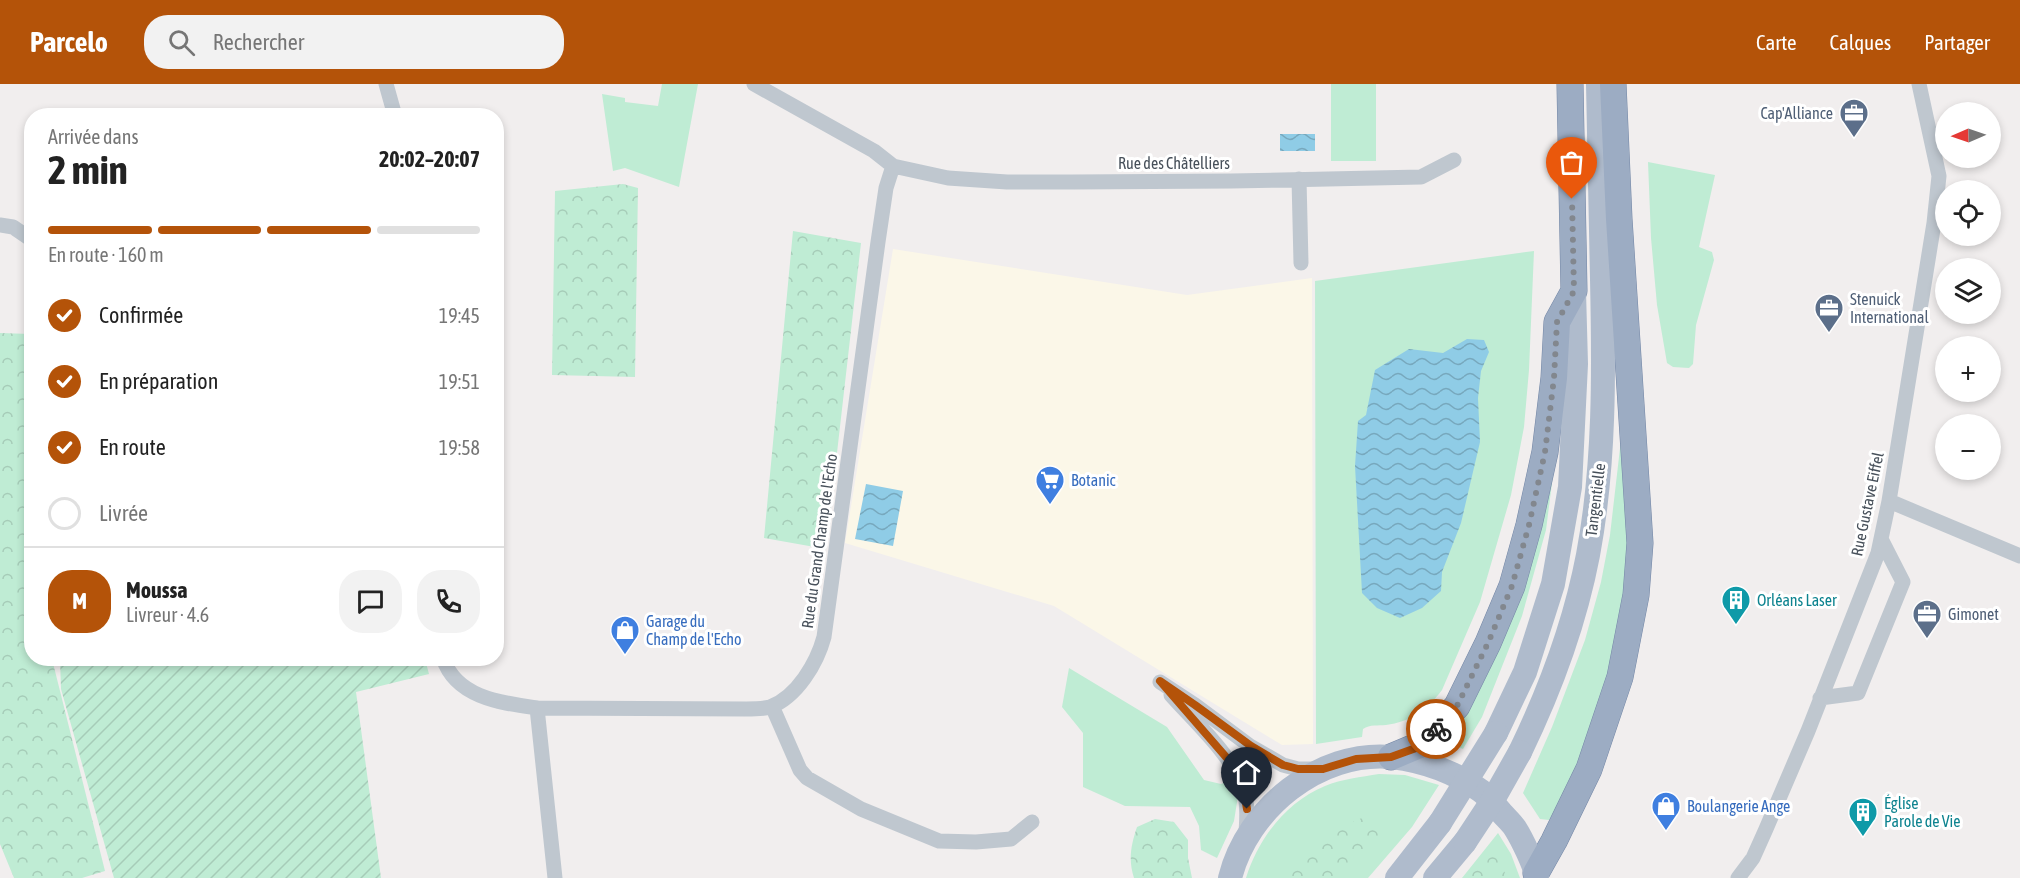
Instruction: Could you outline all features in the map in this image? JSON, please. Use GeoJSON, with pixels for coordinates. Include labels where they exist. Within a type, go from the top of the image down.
{"type":"FeatureCollection","features":[{"type":"Feature","properties":{"kind":"highway","name":"Tangentielle"},"geometry":{"type":"LineString","coordinates":[[1570,84],[1574,291]]}},
{"type":"Feature","properties":{"kind":"highway"},"geometry":{"type":"LineString","coordinates":[[1536,875],[1589,769],[1620,676],[1636,595],[1640,543],[1618,219],[1613,84]]}},
{"type":"Feature","properties":{"kind":"highway"},"geometry":{"type":"LineString","coordinates":[[1391,757],[1422,744],[1457,706],[1488,643],[1512,586],[1529,525],[1545,452],[1554,378],[1557,322],[1574,291]]}},
{"type":"Feature","properties":{"kind":"main road","name":"Tangentielle"},"geometry":{"type":"LineString","coordinates":[[1436,878],[1465,842],[1494,798],[1538,714],[1558,664],[1587,556],[1598,486],[1602,427],[1603,353],[1598,84]]}},
{"type":"Feature","properties":{"kind":"main road","name":"Tangentielle"},"geometry":{"type":"LineString","coordinates":[[1397,878],[1440,823],[1496,733],[1525,672],[1553,584],[1570,487],[1576,364],[1574,291]]}},
{"type":"Feature","properties":{"kind":"main road"},"geometry":{"type":"LineString","coordinates":[[1230,878],[1233,864],[1246,837],[1266,809],[1293,786],[1323,769],[1356,759],[1391,757],[1439,767],[1482,792],[1515,828],[1536,875]]}},
{"type":"Feature","properties":{"kind":"street"},"geometry":{"type":"LineString","coordinates":[[386,84],[393,108]]}},
{"type":"Feature","properties":{"kind":"street"},"geometry":{"type":"LineString","coordinates":[[754,84],[873,151],[892,165]]}},
{"type":"Feature","properties":{"kind":"street","name":"Rue Gustave Eiffel"},"geometry":{"type":"LineString","coordinates":[[1738,878],[1753,858],[1759,845],[1878,553],[1889,501],[1939,176],[1919,84]]}},
{"type":"Feature","properties":{"kind":"street","name":"Rue des Châtelliers"},"geometry":{"type":"LineString","coordinates":[[892,165],[948,178],[1007,182],[1231,181],[1420,177],[1454,160]]}},
{"type":"Feature","properties":{"kind":"street","name":"Rue du Grand Champ de l'Echo"},"geometry":{"type":"LineString","coordinates":[[447,666],[458,683],[478,695],[501,702],[537,708],[746,710],[772,706],[794,690],[806,676],[821,648],[824,637],[878,242],[892,165]]}},
{"type":"Feature","properties":{"kind":"street"},"geometry":{"type":"LineString","coordinates":[[1299,179],[1302,263]]}},
{"type":"Feature","properties":{"kind":"street"},"geometry":{"type":"LineString","coordinates":[[0,225],[13,226],[24,234]]}},
{"type":"Feature","properties":{"kind":"street"},"geometry":{"type":"LineString","coordinates":[[1889,501],[2020,556]]}},
{"type":"Feature","properties":{"kind":"street"},"geometry":{"type":"LineString","coordinates":[[1820,698],[1858,693],[1903,582],[1881,539]]}},
{"type":"Feature","properties":{"kind":"street"},"geometry":{"type":"LineString","coordinates":[[1246,837],[1247,809],[1244,791],[1233,765],[1160,681],[1251,746],[1283,765],[1298,769],[1323,769]]}},
{"type":"Feature","properties":{"kind":"street"},"geometry":{"type":"LineString","coordinates":[[772,706],[800,770],[807,778],[861,809],[939,841],[976,842],[1011,839],[1032,822]]}},
{"type":"Feature","properties":{"kind":"street"},"geometry":{"type":"LineString","coordinates":[[537,708],[555,878]]}},
{"type":"Feature","properties":{"kind":"shaded area"},"geometry":{"type":"Polygon","coordinates":[[[893,249],[1187,295],[1312,278],[1313,744],[1282,745],[1054,606],[845,543],[893,249]]]}},
{"type":"Feature","properties":{"kind":"green space"},"geometry":{"type":"Polygon","coordinates":[[[662,84],[698,84],[679,187],[625,168],[613,171],[602,94],[625,98],[625,102],[658,106],[662,84]]]}},
{"type":"Feature","properties":{"kind":"green space"},"geometry":{"type":"Polygon","coordinates":[[[1331,84],[1376,84],[1376,161],[1331,161],[1331,84]]]}},
{"type":"Feature","properties":{"kind":"green space"},"geometry":{"type":"Polygon","coordinates":[[[1648,162],[1715,175],[1699,247],[1712,252],[1714,260],[1696,325],[1693,364],[1689,368],[1673,367],[1667,363],[1657,305],[1648,162]]]}},
{"type":"Feature","properties":{"kind":"green space"},"geometry":{"type":"Polygon","coordinates":[[[623,184],[638,188],[635,377],[552,375],[555,191],[623,184]]]}},
{"type":"Feature","properties":{"kind":"green space"},"geometry":{"type":"Polygon","coordinates":[[[793,231],[861,243],[826,549],[764,538],[793,231]]]}},
{"type":"Feature","properties":{"kind":"green space"},"geometry":{"type":"Polygon","coordinates":[[[1534,251],[1524,427],[1511,495],[1480,602],[1442,690],[1431,703],[1411,718],[1386,725],[1366,727],[1363,729],[1362,737],[1316,744],[1315,281],[1534,251]]]}},
{"type":"Feature","properties":{"kind":"green space"},"geometry":{"type":"Polygon","coordinates":[[[0,333],[24,334],[24,666],[54,666],[105,871],[82,878],[14,878],[0,844],[0,333]]]}},
{"type":"Feature","properties":{"kind":"green space"},"geometry":{"type":"Polygon","coordinates":[[[1622,431],[1632,527],[1623,627],[1593,733],[1559,804],[1549,820],[1540,819],[1523,793],[1552,727],[1585,640],[1601,582],[1610,535],[1622,431]]]}},
{"type":"Feature","properties":{"kind":"green space"},"geometry":{"type":"Polygon","coordinates":[[[1554,443],[1546,530],[1522,616],[1482,717],[1463,749],[1442,740],[1554,443]]]}},
{"type":"Feature","properties":{"kind":"green space"},"geometry":{"type":"Polygon","coordinates":[[[60,666],[427,666],[429,674],[356,692],[381,878],[114,878],[61,689],[60,666]]]}},
{"type":"Feature","properties":{"kind":"green space"},"geometry":{"type":"Polygon","coordinates":[[[1069,668],[1167,727],[1204,780],[1221,784],[1232,780],[1238,796],[1234,821],[1217,858],[1201,850],[1199,826],[1190,807],[1125,806],[1083,787],[1083,733],[1062,707],[1069,668]]]}},
{"type":"Feature","properties":{"kind":"green space"},"geometry":{"type":"Polygon","coordinates":[[[1379,774],[1405,775],[1439,785],[1412,827],[1368,878],[1246,878],[1266,836],[1275,823],[1298,802],[1325,786],[1352,778],[1379,774]]]}},
{"type":"Feature","properties":{"kind":"green space"},"geometry":{"type":"Polygon","coordinates":[[[1364,817],[1399,827],[1382,832],[1343,878],[1289,878],[1311,841],[1364,817]]]}},
{"type":"Feature","properties":{"kind":"green space"},"geometry":{"type":"Polygon","coordinates":[[[1155,819],[1174,822],[1188,840],[1188,858],[1192,878],[1134,878],[1131,852],[1137,827],[1155,819]]]}},
{"type":"Feature","properties":{"kind":"green space"},"geometry":{"type":"Polygon","coordinates":[[[1498,833],[1511,854],[1520,878],[1462,878],[1498,833]]]}},
{"type":"Feature","properties":{"kind":"green space"},"geometry":{"type":"Polygon","coordinates":[[[1491,845],[1499,852],[1503,860],[1504,878],[1465,878],[1491,845]]]}},
{"type":"Feature","properties":{"kind":"water"},"geometry":{"type":"Polygon","coordinates":[[[1280,134],[1315,134],[1315,151],[1280,151],[1280,134]]]}},
{"type":"Feature","properties":{"kind":"water"},"geometry":{"type":"Polygon","coordinates":[[[1467,339],[1484,340],[1489,352],[1481,371],[1478,398],[1480,442],[1461,523],[1442,572],[1441,591],[1422,608],[1400,618],[1377,608],[1362,593],[1355,466],[1358,421],[1366,415],[1375,370],[1409,349],[1443,353],[1467,339]]]}},
{"type":"Feature","properties":{"kind":"water"},"geometry":{"type":"Polygon","coordinates":[[[866,484],[903,491],[893,546],[855,539],[866,484]]]}},
{"type":"Feature","properties":{"kind":"way so far"},"geometry":{"type":"LineString","coordinates":[[1436,729],[1457,706],[1488,643],[1512,586],[1529,525],[1545,452],[1554,378],[1557,322],[1574,291],[1572,199]]}},
{"type":"Feature","properties":{"kind":"place","name":"Cap'Alliance"},"geometry":{"type":"Point","coordinates":[1854,138]}},
{"type":"Feature","properties":{"kind":"place","name":"Stenuick International"},"geometry":{"type":"Point","coordinates":[1829,334]}},
{"type":"Feature","properties":{"kind":"place","name":"Botanic"},"geometry":{"type":"Point","coordinates":[1050,506]}},
{"type":"Feature","properties":{"kind":"place","name":"Orléans Laser"},"geometry":{"type":"Point","coordinates":[1736,626]}},
{"type":"Feature","properties":{"kind":"place","name":"Gimonet"},"geometry":{"type":"Point","coordinates":[1927,640]}},
{"type":"Feature","properties":{"kind":"place","name":"Garage du Champ de l'Echo"},"geometry":{"type":"Point","coordinates":[625,656]}},
{"type":"Feature","properties":{"kind":"place","name":"Boulangerie Ange"},"geometry":{"type":"Point","coordinates":[1666,832]}},
{"type":"Feature","properties":{"kind":"place","name":"Église Parole de Vie"},"geometry":{"type":"Point","coordinates":[1863,838]}},
{"type":"Feature","properties":{"kind":"route"},"geometry":{"type":"LineString","coordinates":[[1247,809],[1244,791],[1233,765],[1160,681],[1251,746],[1283,765],[1298,769],[1323,769],[1356,759],[1391,757],[1416,748],[1436,729]]}}]}
